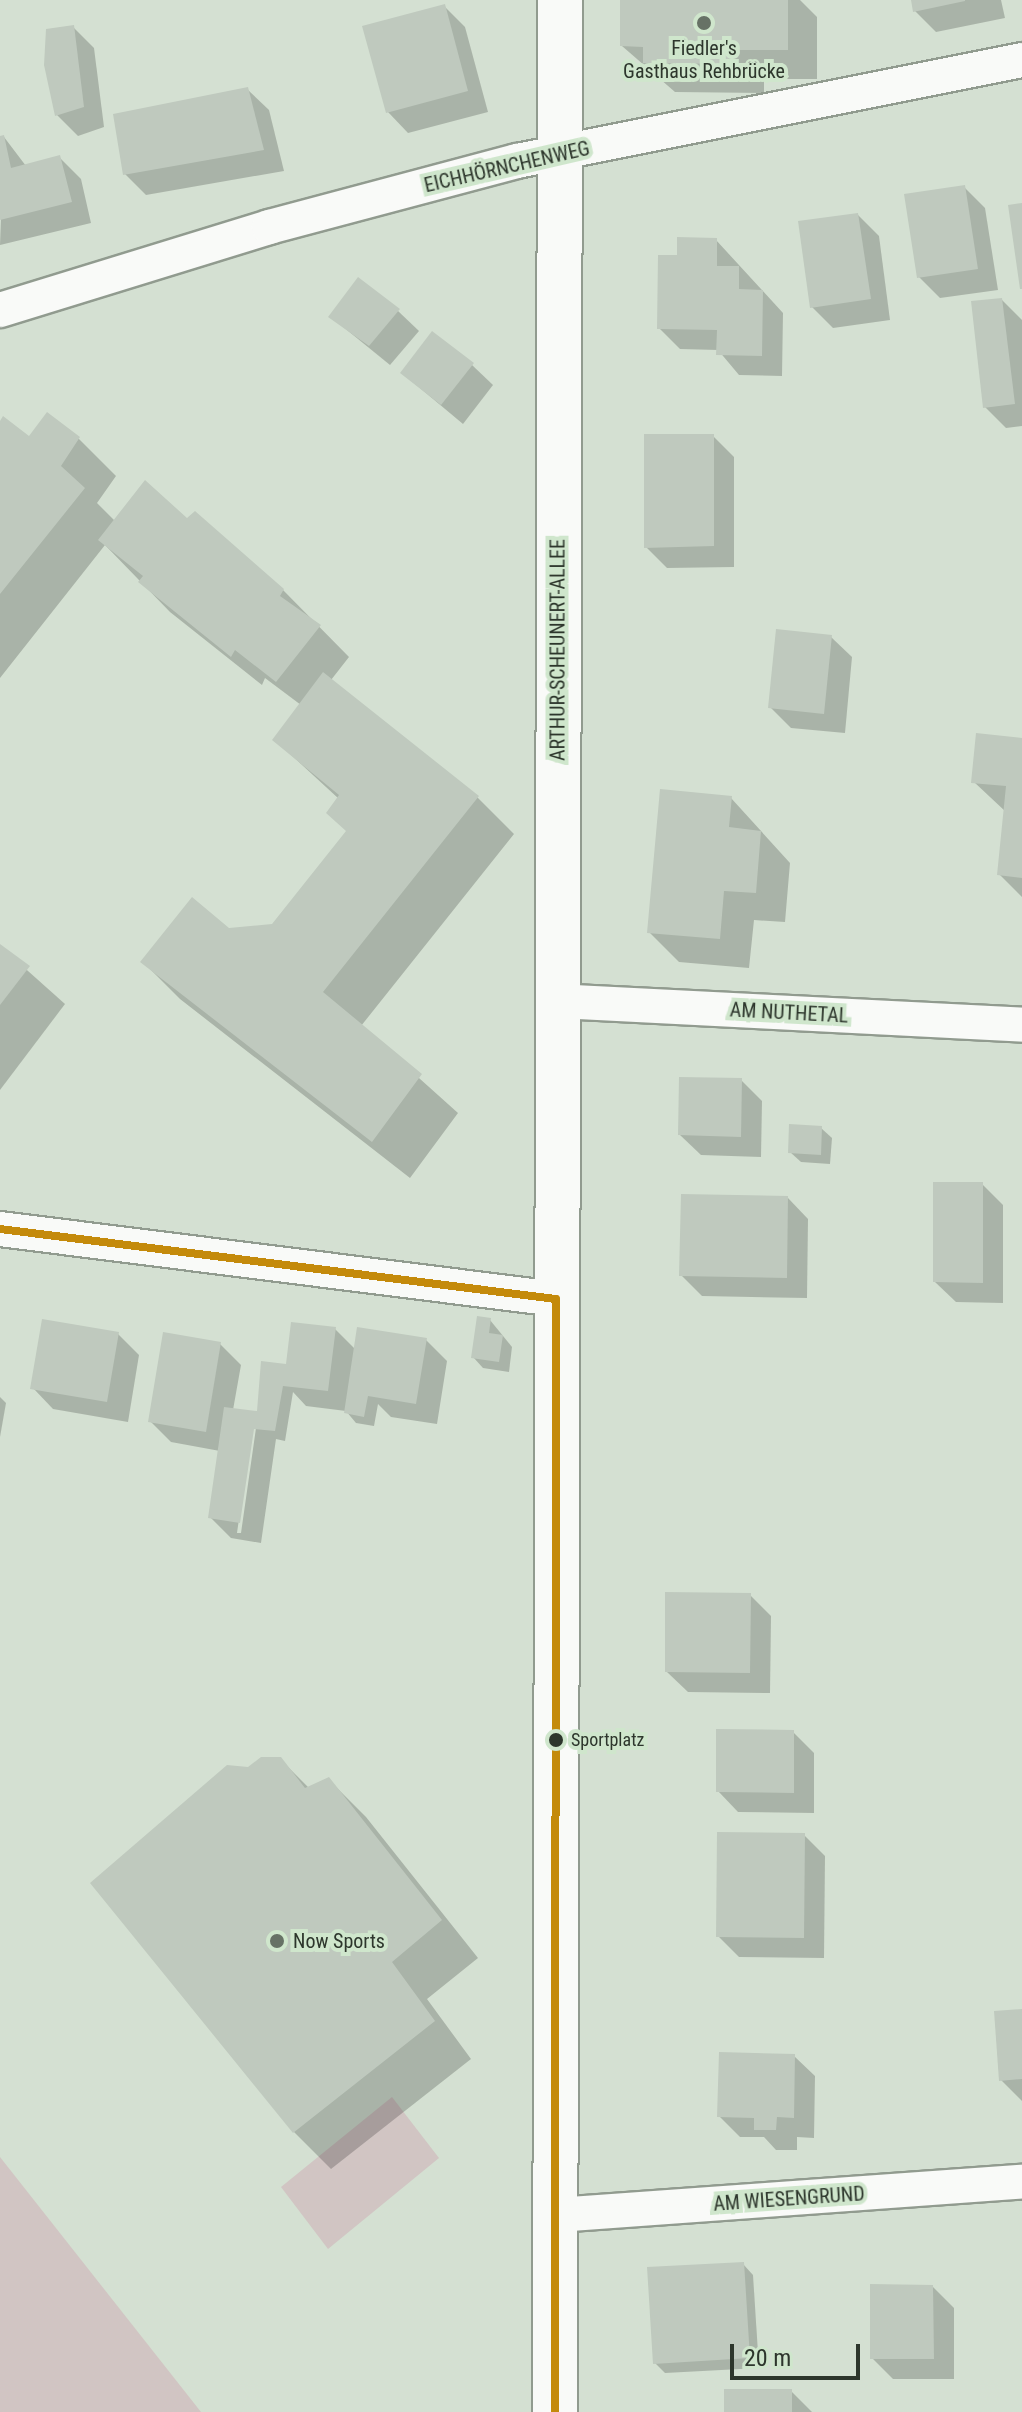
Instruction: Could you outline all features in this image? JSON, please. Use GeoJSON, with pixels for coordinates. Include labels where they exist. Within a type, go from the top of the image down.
{"type":"FeatureCollection","features":[{"type":"Feature","properties":{"kind":"main road","name":"ARTHUR-SCHEUNERT-ALLEE"},"geometry":{"type":"LineString","coordinates":[[555,2412],[560,0]]}},
{"type":"Feature","properties":{"kind":"street","name":"EICHHÖRNCHENWEG"},"geometry":{"type":"LineString","coordinates":[[0,310],[269,227],[561,154],[1022,60]]}},
{"type":"Feature","properties":{"kind":"street","name":"AM NUTHETAL"},"geometry":{"type":"LineString","coordinates":[[556,1001],[1022,1025]]}},
{"type":"Feature","properties":{"kind":"street"},"geometry":{"type":"LineString","coordinates":[[0,1229],[556,1299]]}},
{"type":"Feature","properties":{"kind":"street","name":"AM WIESENGRUND"},"geometry":{"type":"LineString","coordinates":[[556,2215],[1022,2182]]}},
{"type":"Feature","properties":{"kind":"shaded area"},"geometry":{"type":"Polygon","coordinates":[[[392,2097],[439,2158],[328,2249],[281,2187],[392,2097]]]}},
{"type":"Feature","properties":{"kind":"shaded area"},"geometry":{"type":"Polygon","coordinates":[[[0,2157],[201,2412],[0,2412],[0,2157]]]}},
{"type":"Feature","properties":{"kind":"building","name":"Fiedler's Gasthaus Rehbrücke"},"geometry":{"type":"Polygon","coordinates":[[[620,0],[788,0],[788,50],[735,50],[734,64],[643,63],[643,47],[620,46],[620,0]]]}},
{"type":"Feature","properties":{"kind":"building"},"geometry":{"type":"Polygon","coordinates":[[[911,0],[965,0],[965,1],[913,12],[911,0]]]}},
{"type":"Feature","properties":{"kind":"building"},"geometry":{"type":"Polygon","coordinates":[[[445,4],[468,91],[386,113],[362,26],[445,4]]]}},
{"type":"Feature","properties":{"kind":"building"},"geometry":{"type":"Polygon","coordinates":[[[74,25],[84,107],[55,116],[44,65],[46,29],[74,25]]]}},
{"type":"Feature","properties":{"kind":"building"},"geometry":{"type":"Polygon","coordinates":[[[248,87],[264,150],[123,175],[113,114],[248,87]]]}},
{"type":"Feature","properties":{"kind":"building"},"geometry":{"type":"Polygon","coordinates":[[[4,135],[11,168],[60,155],[72,202],[0,220],[0,136],[4,135]]]}},
{"type":"Feature","properties":{"kind":"building"},"geometry":{"type":"Polygon","coordinates":[[[965,185],[978,269],[917,278],[904,194],[965,185]]]}},
{"type":"Feature","properties":{"kind":"building"},"geometry":{"type":"Polygon","coordinates":[[[1022,203],[1022,289],[1020,289],[1008,205],[1022,203]]]}},
{"type":"Feature","properties":{"kind":"building"},"geometry":{"type":"Polygon","coordinates":[[[858,213],[871,299],[810,308],[798,221],[858,213]]]}},
{"type":"Feature","properties":{"kind":"building"},"geometry":{"type":"Polygon","coordinates":[[[677,237],[717,238],[717,266],[739,266],[739,289],[763,290],[762,356],[716,355],[717,330],[657,329],[658,255],[677,255],[677,237]]]}},
{"type":"Feature","properties":{"kind":"building"},"geometry":{"type":"Polygon","coordinates":[[[358,277],[400,309],[369,346],[328,317],[358,277]]]}},
{"type":"Feature","properties":{"kind":"building"},"geometry":{"type":"Polygon","coordinates":[[[1002,298],[1015,404],[983,408],[971,301],[1002,298]]]}},
{"type":"Feature","properties":{"kind":"building"},"geometry":{"type":"Polygon","coordinates":[[[432,331],[474,363],[441,405],[400,373],[432,331]]]}},
{"type":"Feature","properties":{"kind":"building"},"geometry":{"type":"Polygon","coordinates":[[[47,412],[80,437],[61,466],[85,488],[0,594],[0,421],[3,416],[29,436],[47,412]]]}},
{"type":"Feature","properties":{"kind":"building"},"geometry":{"type":"Polygon","coordinates":[[[644,434],[714,434],[714,546],[644,548],[644,434]]]}},
{"type":"Feature","properties":{"kind":"building"},"geometry":{"type":"Polygon","coordinates":[[[145,480],[187,518],[195,511],[284,589],[280,596],[321,625],[276,682],[235,650],[231,657],[138,582],[143,576],[98,540],[145,480]]]}},
{"type":"Feature","properties":{"kind":"building"},"geometry":{"type":"Polygon","coordinates":[[[776,629],[832,635],[824,714],[768,708],[776,629]]]}},
{"type":"Feature","properties":{"kind":"building"},"geometry":{"type":"Polygon","coordinates":[[[323,672],[479,796],[323,992],[422,1074],[372,1142],[140,962],[192,897],[229,928],[272,924],[346,831],[326,813],[339,795],[272,740],[323,672]]]}},
{"type":"Feature","properties":{"kind":"building"},"geometry":{"type":"Polygon","coordinates":[[[976,733],[1022,738],[1022,878],[997,875],[1006,786],[971,783],[976,733]]]}},
{"type":"Feature","properties":{"kind":"building"},"geometry":{"type":"Polygon","coordinates":[[[660,789],[732,796],[729,827],[761,831],[756,893],[724,891],[720,939],[647,933],[660,789]]]}},
{"type":"Feature","properties":{"kind":"building"},"geometry":{"type":"Polygon","coordinates":[[[0,944],[30,966],[0,1005],[0,944]]]}},
{"type":"Feature","properties":{"kind":"building"},"geometry":{"type":"Polygon","coordinates":[[[679,1077],[742,1078],[741,1137],[678,1135],[679,1077]]]}},
{"type":"Feature","properties":{"kind":"building"},"geometry":{"type":"Polygon","coordinates":[[[789,1124],[822,1126],[821,1155],[788,1153],[789,1124]]]}},
{"type":"Feature","properties":{"kind":"building"},"geometry":{"type":"Polygon","coordinates":[[[933,1182],[983,1182],[983,1283],[933,1282],[933,1182]]]}},
{"type":"Feature","properties":{"kind":"building"},"geometry":{"type":"Polygon","coordinates":[[[681,1194],[788,1196],[787,1278],[679,1276],[681,1194]]]}},
{"type":"Feature","properties":{"kind":"building"},"geometry":{"type":"Polygon","coordinates":[[[477,1316],[491,1318],[489,1333],[503,1335],[499,1362],[471,1358],[477,1316]]]}},
{"type":"Feature","properties":{"kind":"building"},"geometry":{"type":"Polygon","coordinates":[[[42,1319],[119,1332],[107,1402],[30,1389],[42,1319]]]}},
{"type":"Feature","properties":{"kind":"building"},"geometry":{"type":"Polygon","coordinates":[[[291,1322],[336,1327],[328,1391],[283,1386],[275,1431],[254,1429],[240,1523],[208,1518],[224,1407],[257,1411],[261,1361],[286,1364],[291,1322]]]}},
{"type":"Feature","properties":{"kind":"building"},"geometry":{"type":"Polygon","coordinates":[[[357,1327],[427,1338],[416,1404],[368,1396],[364,1417],[344,1413],[357,1327]]]}},
{"type":"Feature","properties":{"kind":"building"},"geometry":{"type":"Polygon","coordinates":[[[163,1332],[221,1342],[206,1432],[148,1422],[163,1332]]]}},
{"type":"Feature","properties":{"kind":"building"},"geometry":{"type":"Polygon","coordinates":[[[665,1592],[751,1593],[750,1673],[665,1672],[665,1592]]]}},
{"type":"Feature","properties":{"kind":"building"},"geometry":{"type":"Polygon","coordinates":[[[716,1729],[794,1730],[794,1793],[716,1792],[716,1729]]]}},
{"type":"Feature","properties":{"kind":"building","name":"Now Sports"},"geometry":{"type":"Polygon","coordinates":[[[261,1757],[281,1757],[305,1788],[329,1777],[442,1920],[392,1962],[435,2021],[293,2133],[90,1883],[227,1765],[248,1767],[261,1757]]]}},
{"type":"Feature","properties":{"kind":"building"},"geometry":{"type":"Polygon","coordinates":[[[717,1832],[805,1833],[804,1938],[716,1937],[717,1832]]]}},
{"type":"Feature","properties":{"kind":"building"},"geometry":{"type":"Polygon","coordinates":[[[1022,2009],[1022,2079],[999,2081],[994,2011],[1022,2009]]]}},
{"type":"Feature","properties":{"kind":"building"},"geometry":{"type":"Polygon","coordinates":[[[719,2052],[795,2054],[794,2118],[777,2117],[776,2130],[754,2130],[754,2118],[717,2117],[719,2052]]]}},
{"type":"Feature","properties":{"kind":"building"},"geometry":{"type":"Polygon","coordinates":[[[744,2262],[750,2358],[653,2364],[647,2267],[744,2262]]]}},
{"type":"Feature","properties":{"kind":"building"},"geometry":{"type":"Polygon","coordinates":[[[870,2284],[933,2285],[934,2359],[870,2359],[870,2284]]]}},
{"type":"Feature","properties":{"kind":"building"},"geometry":{"type":"Polygon","coordinates":[[[724,2389],[792,2389],[792,2412],[724,2412],[724,2389]]]}},
{"type":"Feature","properties":{"kind":"transit line"},"geometry":{"type":"LineString","coordinates":[[0,1229],[556,1299]]}},
{"type":"Feature","properties":{"kind":"transit line"},"geometry":{"type":"LineString","coordinates":[[555,2412],[556,1299]]}},
{"type":"Feature","properties":{"kind":"place","name":"Fiedler's Gasthaus Rehbrücke"},"geometry":{"type":"Point","coordinates":[704,23]}},
{"type":"Feature","properties":{"kind":"place","name":"Sportplatz"},"geometry":{"type":"Point","coordinates":[556,1740]}},
{"type":"Feature","properties":{"kind":"place","name":"Now Sports"},"geometry":{"type":"Point","coordinates":[277,1941]}}]}
